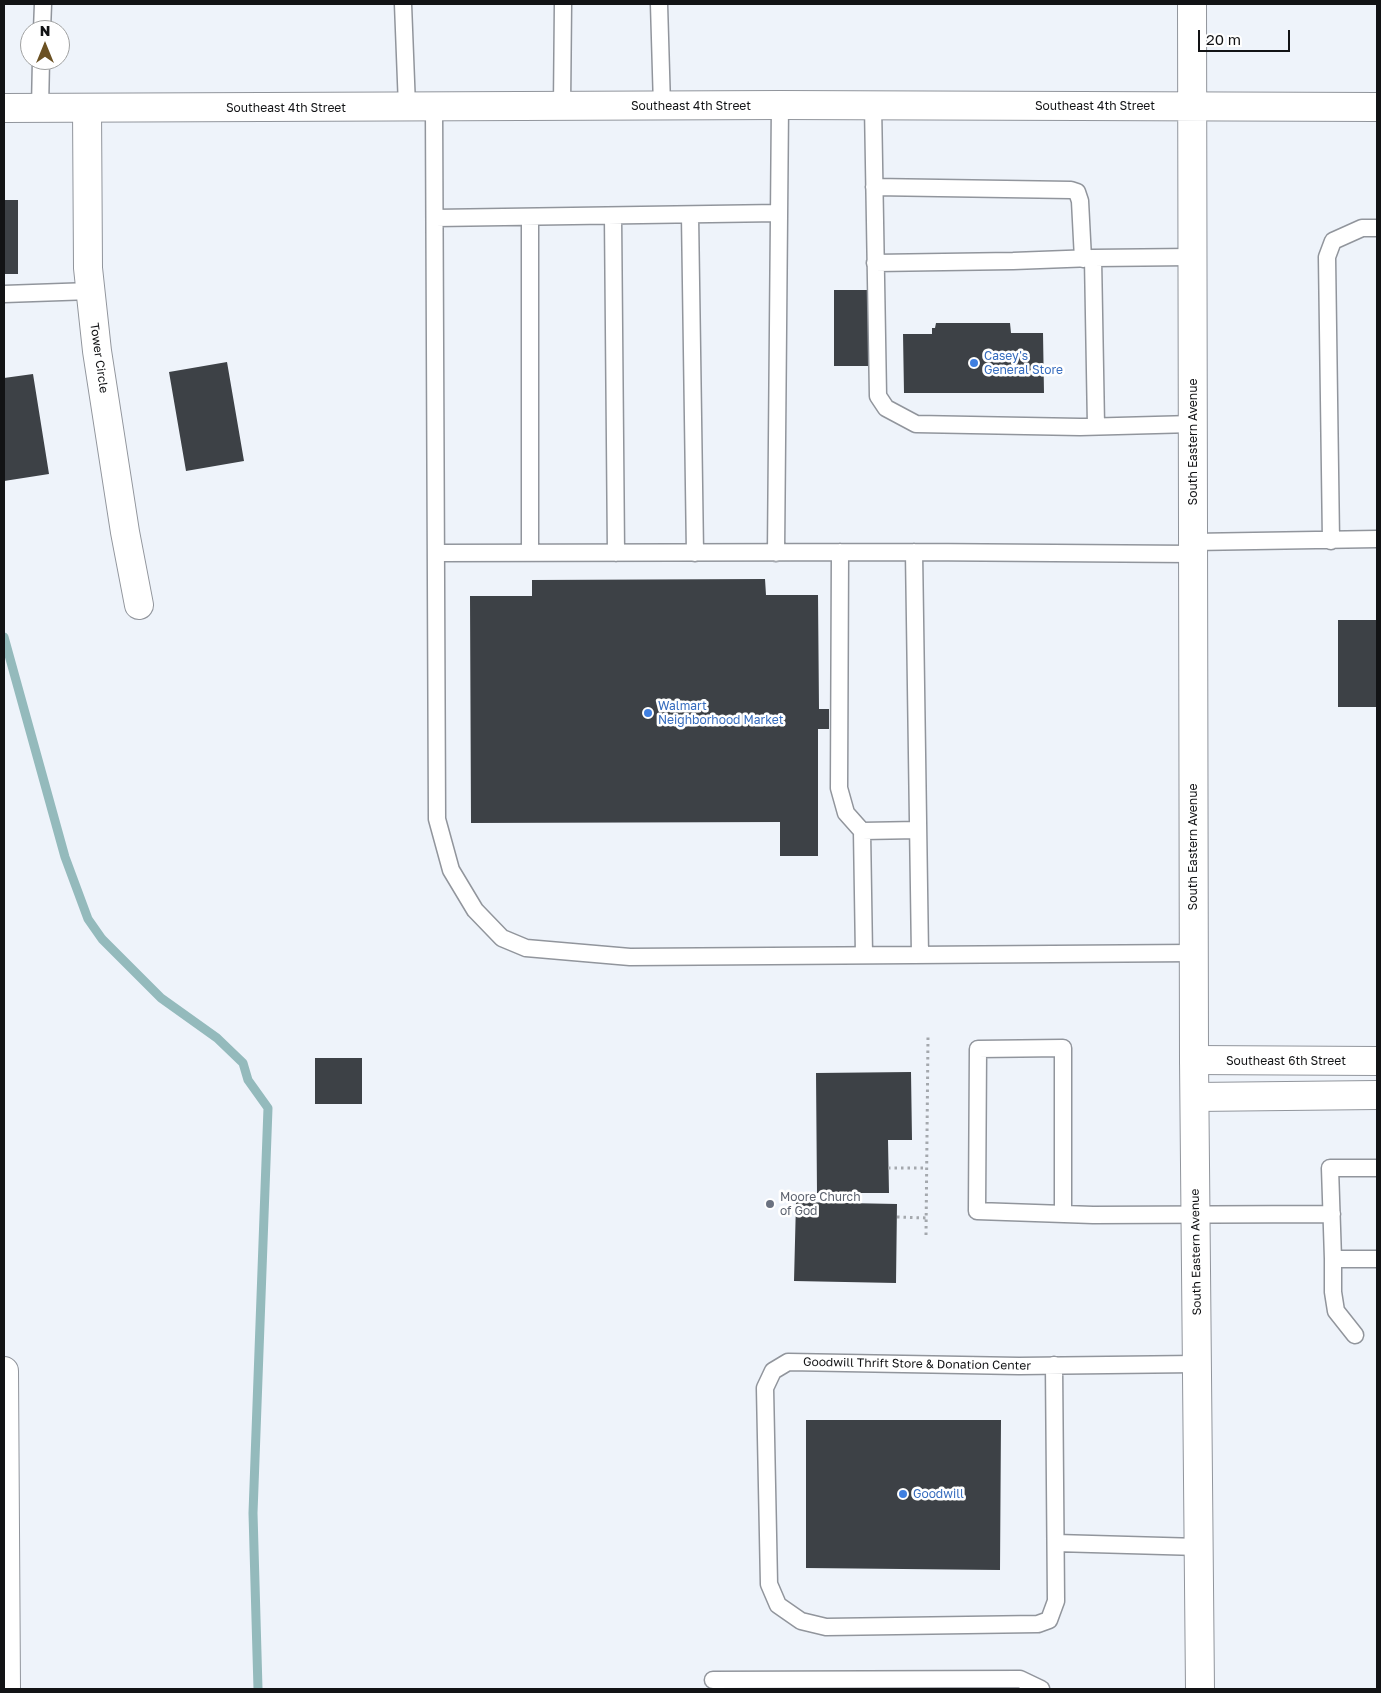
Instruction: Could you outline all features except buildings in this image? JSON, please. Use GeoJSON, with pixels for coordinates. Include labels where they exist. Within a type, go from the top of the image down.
{"type":"FeatureCollection","features":[{"type":"Feature","properties":{"kind":"main road","name":"South Eastern Avenue"},"geometry":{"type":"LineString","coordinates":[[1192,4],[1194,1097],[1200,1689]]}},
{"type":"Feature","properties":{"kind":"main road","name":"Southeast 4th Street"},"geometry":{"type":"LineString","coordinates":[[4,108],[780,105],[1377,107]]}},
{"type":"Feature","properties":{"kind":"main road","name":"Tower Circle"},"geometry":{"type":"LineString","coordinates":[[87,108],[88,268],[90,291],[98,360],[125,532],[139,605]]}},
{"type":"Feature","properties":{"kind":"main road","name":"Southeast 6th Street"},"geometry":{"type":"LineString","coordinates":[[1194,1060],[1377,1061]]}},
{"type":"Feature","properties":{"kind":"main road"},"geometry":{"type":"LineString","coordinates":[[1194,1097],[1377,1095]]}},
{"type":"Feature","properties":{"kind":"main road"},"geometry":{"type":"LineString","coordinates":[[4,1371],[6,1689]]}},
{"type":"Feature","properties":{"kind":"lane"},"geometry":{"type":"LineString","coordinates":[[42,20],[43,4]]}},
{"type":"Feature","properties":{"kind":"lane"},"geometry":{"type":"LineString","coordinates":[[403,4],[407,107]]}},
{"type":"Feature","properties":{"kind":"lane"},"geometry":{"type":"LineString","coordinates":[[562,106],[563,4]]}},
{"type":"Feature","properties":{"kind":"lane"},"geometry":{"type":"LineString","coordinates":[[659,4],[662,106]]}},
{"type":"Feature","properties":{"kind":"lane"},"geometry":{"type":"LineString","coordinates":[[40,108],[41,70]]}},
{"type":"Feature","properties":{"kind":"lane"},"geometry":{"type":"LineString","coordinates":[[776,553],[780,105]]}},
{"type":"Feature","properties":{"kind":"lane"},"geometry":{"type":"LineString","coordinates":[[873,105],[878,396],[886,408],[916,424],[1096,426],[1193,424]]}},
{"type":"Feature","properties":{"kind":"lane"},"geometry":{"type":"LineString","coordinates":[[434,107],[436,818],[451,870],[475,910],[502,938],[526,948],[630,957],[1194,953]]}},
{"type":"Feature","properties":{"kind":"lane"},"geometry":{"type":"LineString","coordinates":[[874,187],[1070,190],[1077,192],[1088,258],[1096,426]]}},
{"type":"Feature","properties":{"kind":"lane"},"geometry":{"type":"LineString","coordinates":[[435,218],[779,213]]}},
{"type":"Feature","properties":{"kind":"lane"},"geometry":{"type":"LineString","coordinates":[[690,215],[695,553]]}},
{"type":"Feature","properties":{"kind":"lane"},"geometry":{"type":"LineString","coordinates":[[613,216],[616,553]]}},
{"type":"Feature","properties":{"kind":"lane"},"geometry":{"type":"LineString","coordinates":[[530,217],[530,553]]}},
{"type":"Feature","properties":{"kind":"lane"},"geometry":{"type":"LineString","coordinates":[[1331,541],[1327,257],[1333,241],[1362,228],[1377,228]]}},
{"type":"Feature","properties":{"kind":"lane"},"geometry":{"type":"LineString","coordinates":[[876,263],[1192,257]]}},
{"type":"Feature","properties":{"kind":"lane"},"geometry":{"type":"LineString","coordinates":[[4,294],[90,291]]}},
{"type":"Feature","properties":{"kind":"lane"},"geometry":{"type":"LineString","coordinates":[[436,553],[914,552],[1193,548],[1377,540]]}},
{"type":"Feature","properties":{"kind":"lane"},"geometry":{"type":"LineString","coordinates":[[840,552],[839,788],[846,813],[862,831],[864,956]]}},
{"type":"Feature","properties":{"kind":"lane"},"geometry":{"type":"LineString","coordinates":[[914,552],[920,956]]}},
{"type":"Feature","properties":{"kind":"lane"},"geometry":{"type":"LineString","coordinates":[[862,831],[918,830]]}},
{"type":"Feature","properties":{"kind":"lane"},"geometry":{"type":"LineString","coordinates":[[1063,1214],[1063,1048],[978,1049],[977,1212],[1063,1214],[1332,1214]]}},
{"type":"Feature","properties":{"kind":"lane"},"geometry":{"type":"LineString","coordinates":[[1355,1335],[1336,1310],[1333,1292],[1330,1168],[1377,1168]]}},
{"type":"Feature","properties":{"kind":"lane"},"geometry":{"type":"LineString","coordinates":[[1333,1259],[1377,1259]]}},
{"type":"Feature","properties":{"kind":"lane","name":"Goodwill Thrift Store & Donation Center"},"geometry":{"type":"LineString","coordinates":[[1054,1365],[1056,1601],[1050,1620],[1038,1624],[826,1626],[801,1621],[778,1605],[769,1584],[765,1388],[773,1371],[788,1362],[1054,1365],[1198,1364]]}},
{"type":"Feature","properties":{"kind":"lane"},"geometry":{"type":"LineString","coordinates":[[1056,1543],[1199,1547]]}},
{"type":"Feature","properties":{"kind":"lane"},"geometry":{"type":"LineString","coordinates":[[713,1680],[788,1685],[1020,1679],[1042,1689]]}},
{"type":"Feature","properties":{"kind":"path"},"geometry":{"type":"LineString","coordinates":[[926,1235],[928,1036]]}},
{"type":"Feature","properties":{"kind":"path"},"geometry":{"type":"LineString","coordinates":[[888,1168],[927,1168]]}},
{"type":"Feature","properties":{"kind":"path"},"geometry":{"type":"LineString","coordinates":[[897,1217],[927,1218]]}},
{"type":"Feature","properties":{"kind":"waterway"},"geometry":{"type":"LineString","coordinates":[[4,637],[65,857],[88,919],[102,939],[161,998],[217,1038],[243,1063],[248,1080],[268,1108],[253,1513],[258,1689]]}},
{"type":"Feature","properties":{"kind":"place","name":"Casey's General Store"},"geometry":{"type":"Point","coordinates":[974,363]}},
{"type":"Feature","properties":{"kind":"place","name":"Walmart Neighborhood Market"},"geometry":{"type":"Point","coordinates":[648,713]}},
{"type":"Feature","properties":{"kind":"place","name":"Moore Church of God"},"geometry":{"type":"Point","coordinates":[770,1204]}},
{"type":"Feature","properties":{"kind":"place","name":"Goodwill"},"geometry":{"type":"Point","coordinates":[903,1494]}}]}
